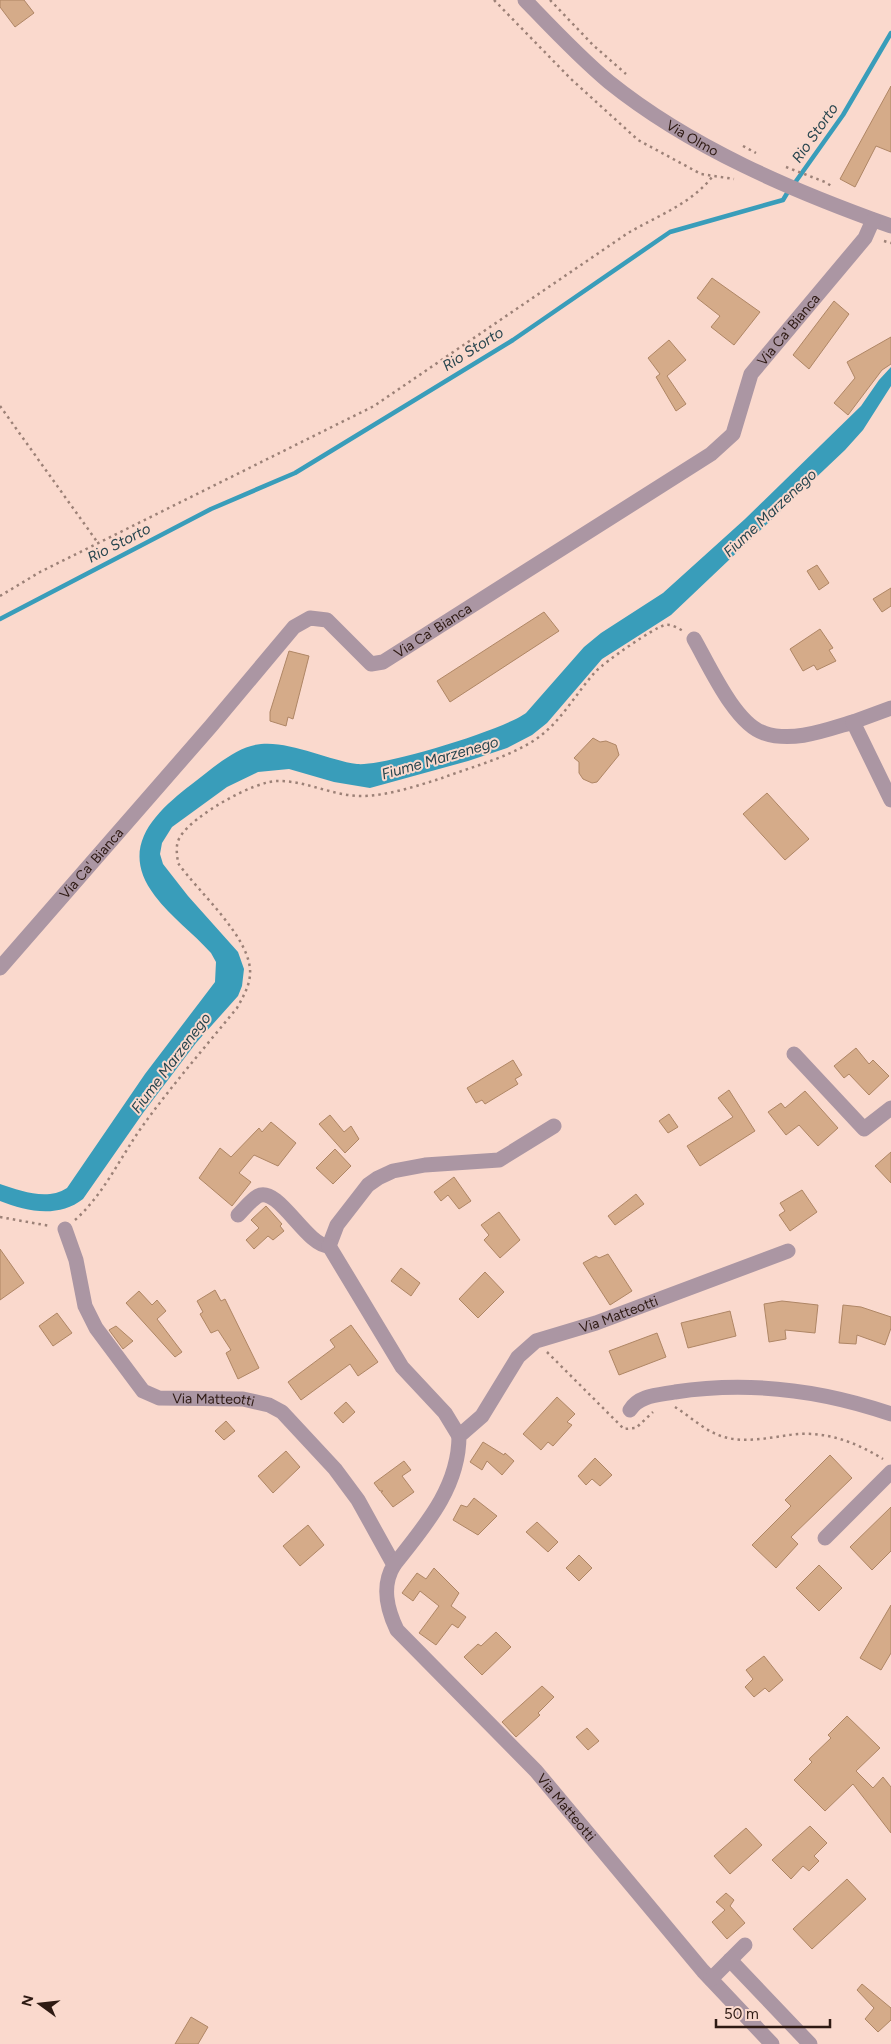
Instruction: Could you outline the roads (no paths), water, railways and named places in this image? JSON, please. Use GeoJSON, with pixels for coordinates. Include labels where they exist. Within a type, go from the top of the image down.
{"type":"FeatureCollection","features":[{"type":"Feature","properties":{"kind":"street","name":"Via Olmo"},"geometry":{"type":"LineString","coordinates":[[525,0],[608,81],[642,107],[707,146],[763,174],[884,224]]}},
{"type":"Feature","properties":{"kind":"street","name":"Via Ca' Bianca"},"geometry":{"type":"LineString","coordinates":[[0,968],[211,726],[294,627],[310,618],[327,620],[371,664],[383,662],[711,454],[733,434],[751,374],[865,238],[884,224]]}},
{"type":"Feature","properties":{"kind":"street"},"geometry":{"type":"LineString","coordinates":[[694,639],[722,689],[746,723],[763,733],[810,735],[854,722],[891,708]]}},
{"type":"Feature","properties":{"kind":"street"},"geometry":{"type":"LineString","coordinates":[[854,722],[891,800]]}},
{"type":"Feature","properties":{"kind":"street"},"geometry":{"type":"LineString","coordinates":[[794,1054],[864,1129],[891,1108]]}},
{"type":"Feature","properties":{"kind":"street"},"geometry":{"type":"LineString","coordinates":[[329,1246],[337,1224],[368,1185],[378,1178],[393,1171],[425,1165],[499,1160],[554,1126]]}},
{"type":"Feature","properties":{"kind":"street"},"geometry":{"type":"LineString","coordinates":[[238,1215],[258,1196],[266,1195],[276,1201],[318,1244],[329,1246],[402,1368],[445,1413],[459,1436]]}},
{"type":"Feature","properties":{"kind":"street","name":"Via Matteotti"},"geometry":{"type":"LineString","coordinates":[[65,1229],[76,1260],[85,1306],[96,1328],[143,1391],[160,1398],[242,1399],[269,1405],[282,1412],[335,1469],[358,1500],[394,1565]]}},
{"type":"Feature","properties":{"kind":"street","name":"Via Matteotti"},"geometry":{"type":"LineString","coordinates":[[772,2044],[710,1979],[536,1771],[397,1630],[390,1613],[386,1591],[389,1574],[394,1565],[435,1513],[444,1496],[459,1448],[459,1436],[482,1416],[518,1358],[536,1341],[596,1323],[788,1251]]}},
{"type":"Feature","properties":{"kind":"street"},"geometry":{"type":"LineString","coordinates":[[630,1410],[637,1402],[651,1396],[711,1388],[742,1388],[787,1390],[826,1396],[891,1414]]}},
{"type":"Feature","properties":{"kind":"street"},"geometry":{"type":"LineString","coordinates":[[825,1538],[890,1468]]}},
{"type":"Feature","properties":{"kind":"street"},"geometry":{"type":"LineString","coordinates":[[710,1979],[745,1945]]}},
{"type":"Feature","properties":{"kind":"street"},"geometry":{"type":"LineString","coordinates":[[730,1960],[810,2044]]}},
{"type":"Feature","properties":{"kind":"water","name":"Fiume Marzenego"},"geometry":{"type":"Polygon","coordinates":[[[891,367],[891,386],[863,430],[845,450],[671,615],[602,659],[547,723],[532,735],[507,748],[468,761],[370,788],[334,782],[289,769],[258,772],[227,787],[172,827],[162,843],[160,854],[163,864],[188,896],[238,952],[244,969],[242,986],[238,996],[196,1043],[143,1113],[83,1199],[64,1209],[53,1211],[21,1208],[0,1201],[0,1184],[25,1192],[43,1194],[59,1192],[67,1188],[145,1074],[215,982],[216,962],[211,953],[161,904],[144,879],[140,862],[140,847],[145,833],[165,807],[225,759],[242,749],[252,746],[261,744],[284,745],[346,762],[357,764],[371,763],[391,760],[443,746],[494,728],[526,713],[584,647],[601,633],[663,593],[745,519],[861,406],[879,380],[891,367]]]}},
{"type":"Feature","properties":{"kind":"waterway","name":"Rio Storto"},"geometry":{"type":"LineString","coordinates":[[794,184],[843,115],[891,33]]}},
{"type":"Feature","properties":{"kind":"waterway","name":"Rio Storto"},"geometry":{"type":"LineString","coordinates":[[0,619],[211,509],[295,473],[513,340],[670,232],[783,200],[789,190]]}}]}
